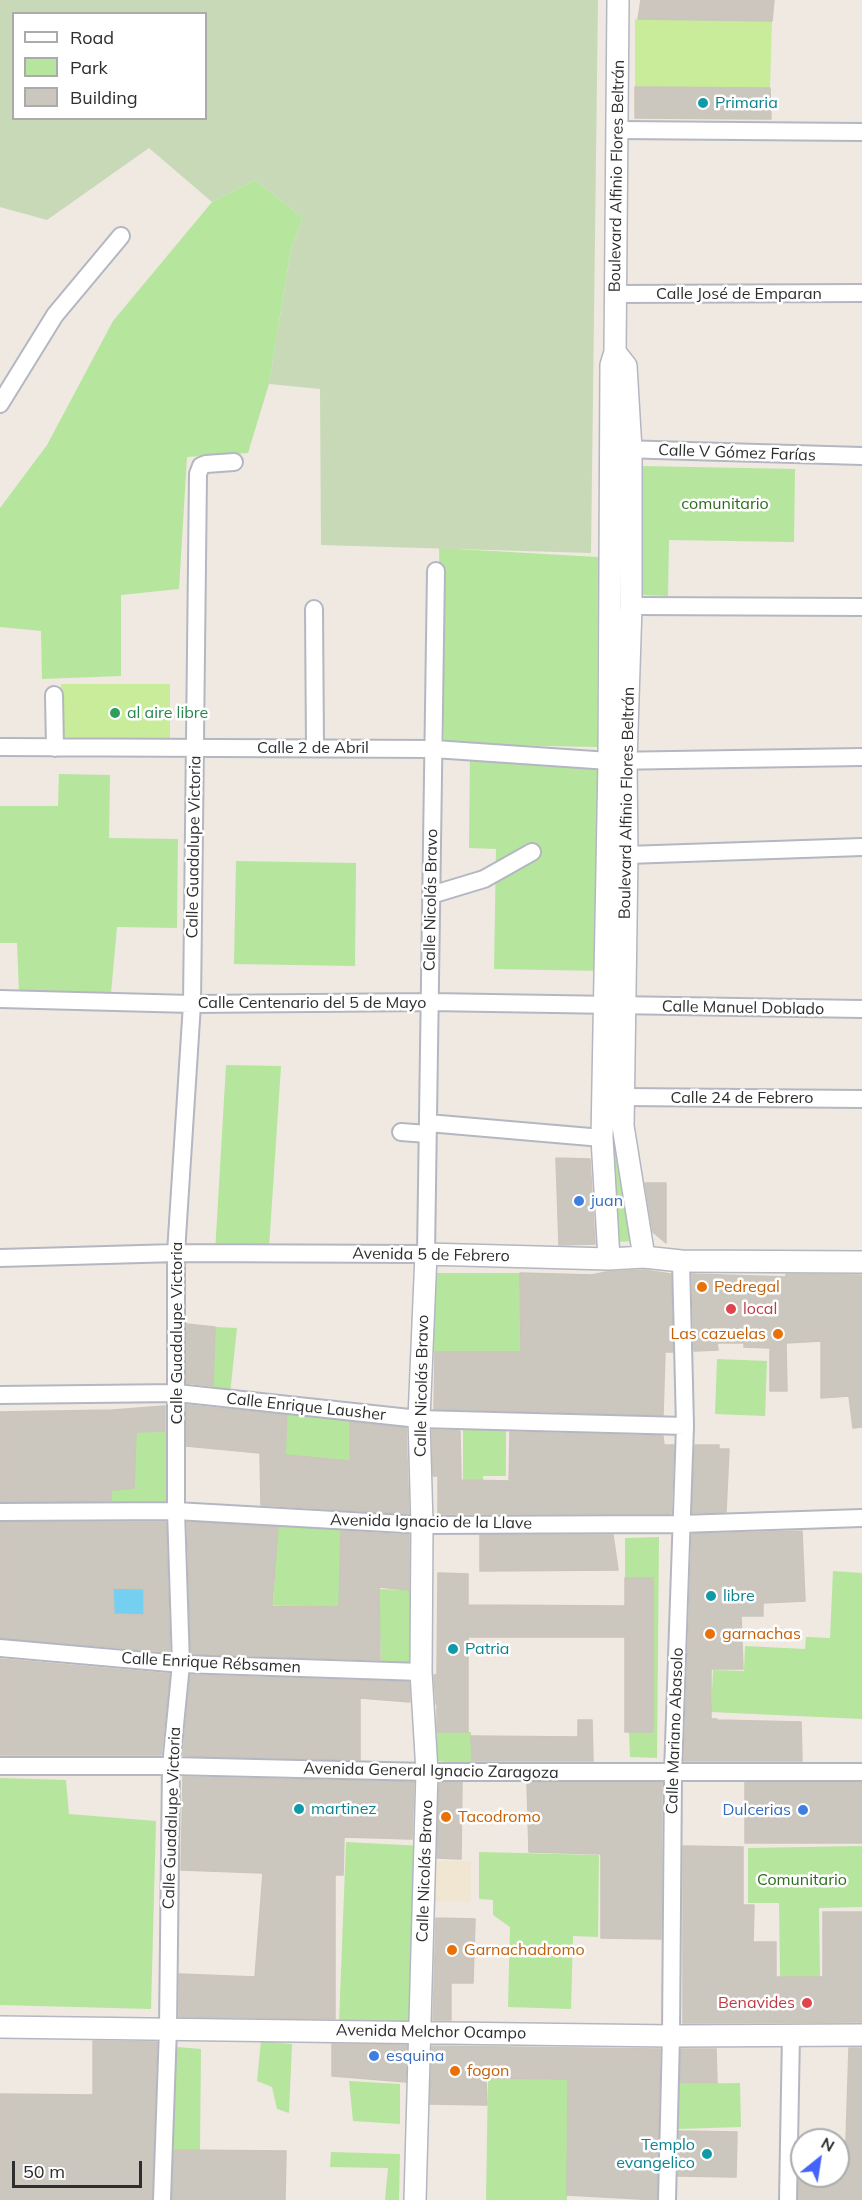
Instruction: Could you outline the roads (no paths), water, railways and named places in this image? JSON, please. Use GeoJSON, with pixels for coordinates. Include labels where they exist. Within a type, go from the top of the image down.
{"type":"FeatureCollection","features":[{"type":"Feature","properties":{"kind":"street","name":"Boulevard Alfinio Flores Beltrán"},"geometry":{"type":"LineString","coordinates":[[618,0],[615,352],[626,366],[621,449],[615,1006],[623,1097],[623,1126],[645,1257]]}},
{"type":"Feature","properties":{"kind":"street"},"geometry":{"type":"LineString","coordinates":[[617,130],[862,132]]}},
{"type":"Feature","properties":{"kind":"street"},"geometry":{"type":"LineString","coordinates":[[0,404],[55,315],[121,236]]}},
{"type":"Feature","properties":{"kind":"street","name":"Calle José de Emparan"},"geometry":{"type":"LineString","coordinates":[[616,294],[862,293]]}},
{"type":"Feature","properties":{"kind":"street","name":"Calle V Gómez Farías"},"geometry":{"type":"LineString","coordinates":[[621,449],[862,456]]}},
{"type":"Feature","properties":{"kind":"street","name":"Calle Guadalupe Victoria"},"geometry":{"type":"LineString","coordinates":[[162,2200],[168,2028],[171,1766],[181,1664],[176,1511],[176,1253],[192,1004],[198,474],[201,466],[234,462]]}},
{"type":"Feature","properties":{"kind":"street","name":"Boulevard Alfinio Flores Beltrán"},"geometry":{"type":"LineString","coordinates":[[609,1258],[602,1138],[627,855],[618,761],[631,606],[621,564]]}},
{"type":"Feature","properties":{"kind":"street","name":"Calle Nicolás Bravo"},"geometry":{"type":"LineString","coordinates":[[415,2200],[428,1772],[422,1672],[419,1419],[426,1254],[436,571]]}},
{"type":"Feature","properties":{"kind":"street"},"geometry":{"type":"LineString","coordinates":[[631,606],[862,607]]}},
{"type":"Feature","properties":{"kind":"street"},"geometry":{"type":"LineString","coordinates":[[315,609],[315,748]]}},
{"type":"Feature","properties":{"kind":"street"},"geometry":{"type":"LineString","coordinates":[[54,695],[55,748]]}},
{"type":"Feature","properties":{"kind":"street","name":"Calle 2 de Abril"},"geometry":{"type":"LineString","coordinates":[[0,747],[434,749],[618,761],[862,758]]}},
{"type":"Feature","properties":{"kind":"street"},"geometry":{"type":"LineString","coordinates":[[627,855],[862,848]]}},
{"type":"Feature","properties":{"kind":"street"},"geometry":{"type":"LineString","coordinates":[[431,895],[484,879],[532,852]]}},
{"type":"Feature","properties":{"kind":"street","name":"Calle Centenario del 5 de Mayo"},"geometry":{"type":"LineString","coordinates":[[0,999],[192,1004],[429,1002],[615,1006]]}},
{"type":"Feature","properties":{"kind":"street","name":"Calle Manuel Doblado"},"geometry":{"type":"LineString","coordinates":[[615,1006],[862,1010]]}},
{"type":"Feature","properties":{"kind":"street","name":"Calle 24 de Febrero"},"geometry":{"type":"LineString","coordinates":[[623,1097],[862,1099]]}},
{"type":"Feature","properties":{"kind":"street"},"geometry":{"type":"LineString","coordinates":[[401,1132],[427,1128],[602,1138]]}},
{"type":"Feature","properties":{"kind":"street","name":"Avenida 5 de Febrero"},"geometry":{"type":"LineString","coordinates":[[0,1258],[176,1253],[426,1254],[645,1257],[681,1261],[862,1262]]}},
{"type":"Feature","properties":{"kind":"street","name":"Calle Mariano Abasolo"},"geometry":{"type":"LineString","coordinates":[[667,2200],[673,1773],[685,1426],[681,1261]]}},
{"type":"Feature","properties":{"kind":"street","name":"Calle Enrique Lausher"},"geometry":{"type":"LineString","coordinates":[[0,1395],[177,1393],[419,1419],[685,1426]]}},
{"type":"Feature","properties":{"kind":"street","name":"Avenida Ignacio de la Llave"},"geometry":{"type":"LineString","coordinates":[[0,1512],[176,1511],[422,1525],[681,1524],[862,1518]]}},
{"type":"Feature","properties":{"kind":"street","name":"Calle Enrique Rébsamen"},"geometry":{"type":"LineString","coordinates":[[0,1648],[181,1664],[422,1672]]}},
{"type":"Feature","properties":{"kind":"street","name":"Avenida General Ignacio Zaragoza"},"geometry":{"type":"LineString","coordinates":[[0,1766],[171,1766],[428,1772],[862,1772]]}},
{"type":"Feature","properties":{"kind":"street","name":"Avenida Melchor Ocampo"},"geometry":{"type":"LineString","coordinates":[[0,2027],[671,2036],[862,2035]]}},
{"type":"Feature","properties":{"kind":"street"},"geometry":{"type":"LineString","coordinates":[[788,2200],[791,2034]]}},
{"type":"Feature","properties":{"kind":"water"},"geometry":{"type":"Polygon","coordinates":[[[113,1588],[144,1589],[144,1615],[114,1614],[113,1588]]]}},
{"type":"Feature","properties":{"kind":"place","name":"Primaria"},"geometry":{"type":"Point","coordinates":[703,103]}},
{"type":"Feature","properties":{"kind":"place","name":"al aire libre"},"geometry":{"type":"Point","coordinates":[115,713]}},
{"type":"Feature","properties":{"kind":"place","name":"juan"},"geometry":{"type":"Point","coordinates":[579,1201]}},
{"type":"Feature","properties":{"kind":"place","name":"Pedregal"},"geometry":{"type":"Point","coordinates":[702,1287]}},
{"type":"Feature","properties":{"kind":"place","name":"local"},"geometry":{"type":"Point","coordinates":[731,1309]}},
{"type":"Feature","properties":{"kind":"place","name":"Las cazuelas"},"geometry":{"type":"Point","coordinates":[778,1334]}},
{"type":"Feature","properties":{"kind":"place","name":"libre"},"geometry":{"type":"Point","coordinates":[711,1596]}},
{"type":"Feature","properties":{"kind":"place","name":"garnachas"},"geometry":{"type":"Point","coordinates":[710,1634]}},
{"type":"Feature","properties":{"kind":"place","name":"Patria"},"geometry":{"type":"Point","coordinates":[453,1649]}},
{"type":"Feature","properties":{"kind":"place","name":"martinez"},"geometry":{"type":"Point","coordinates":[299,1809]}},
{"type":"Feature","properties":{"kind":"place","name":"Dulcerias"},"geometry":{"type":"Point","coordinates":[803,1810]}},
{"type":"Feature","properties":{"kind":"place","name":"Tacodromo"},"geometry":{"type":"Point","coordinates":[446,1817]}},
{"type":"Feature","properties":{"kind":"place","name":"Garnachadromo"},"geometry":{"type":"Point","coordinates":[452,1950]}},
{"type":"Feature","properties":{"kind":"place","name":"Benavides"},"geometry":{"type":"Point","coordinates":[807,2003]}},
{"type":"Feature","properties":{"kind":"place","name":"esquina"},"geometry":{"type":"Point","coordinates":[374,2056]}},
{"type":"Feature","properties":{"kind":"place","name":"fogon"},"geometry":{"type":"Point","coordinates":[455,2071]}},
{"type":"Feature","properties":{"kind":"place","name":"Templo evangelico"},"geometry":{"type":"Point","coordinates":[707,2154]}},
{"type":"Feature","properties":{"kind":"park label","name":"comunitario"},"geometry":{"type":"Point","coordinates":[725,504]}},
{"type":"Feature","properties":{"kind":"park label","name":"Comunitario"},"geometry":{"type":"Point","coordinates":[802,1880]}}]}
